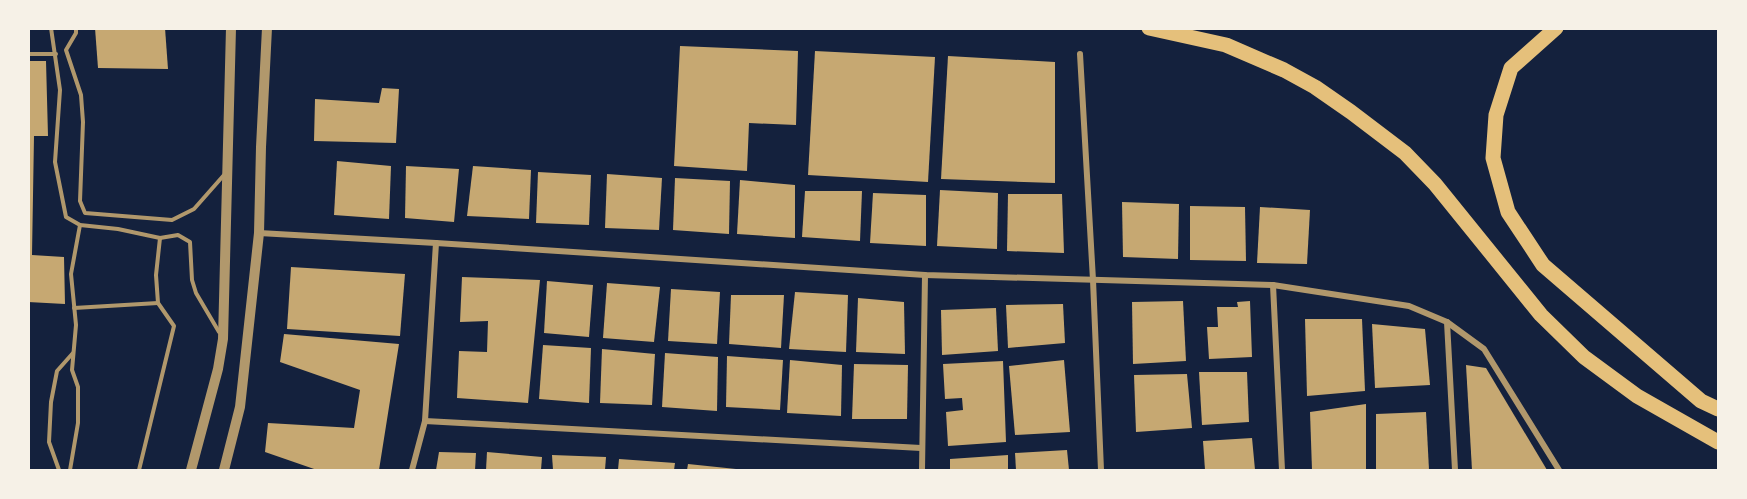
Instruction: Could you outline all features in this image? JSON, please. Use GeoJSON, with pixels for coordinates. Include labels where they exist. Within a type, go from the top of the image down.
{"type":"FeatureCollection","features":[{"type":"Feature","properties":{"kind":"highway"},"geometry":{"type":"LineString","coordinates":[[1149,28],[1226,45],[1284,70],[1315,87],[1351,112],[1405,153],[1434,184],[1541,315],[1584,357],[1637,396],[1719,442]]}},
{"type":"Feature","properties":{"kind":"highway"},"geometry":{"type":"LineString","coordinates":[[1556,28],[1511,68],[1496,115],[1493,158],[1508,212],[1543,265],[1701,401],[1719,409]]}},
{"type":"Feature","properties":{"kind":"street"},"geometry":{"type":"LineString","coordinates":[[190,471],[218,369],[223,339],[231,28]]}},
{"type":"Feature","properties":{"kind":"street"},"geometry":{"type":"LineString","coordinates":[[224,471],[240,407],[259,233],[267,28]]}},
{"type":"Feature","properties":{"kind":"street"},"geometry":{"type":"LineString","coordinates":[[1080,54],[1101,471]]}},
{"type":"Feature","properties":{"kind":"street"},"geometry":{"type":"LineString","coordinates":[[259,233],[925,275],[1273,285],[1408,306],[1447,321],[1484,349],[1559,471]]}},
{"type":"Feature","properties":{"kind":"street"},"geometry":{"type":"LineString","coordinates":[[412,471],[425,421],[436,243]]}},
{"type":"Feature","properties":{"kind":"street"},"geometry":{"type":"LineString","coordinates":[[922,471],[925,275]]}},
{"type":"Feature","properties":{"kind":"street"},"geometry":{"type":"LineString","coordinates":[[1273,285],[1282,471]]}},
{"type":"Feature","properties":{"kind":"street"},"geometry":{"type":"LineString","coordinates":[[1447,321],[1455,471]]}},
{"type":"Feature","properties":{"kind":"street"},"geometry":{"type":"LineString","coordinates":[[425,421],[921,448]]}},
{"type":"Feature","properties":{"kind":"lane"},"geometry":{"type":"LineString","coordinates":[[51,28],[60,90],[55,162],[66,217],[80,225],[118,229],[159,238],[178,235],[190,242],[192,280],[196,292],[223,339]]}},
{"type":"Feature","properties":{"kind":"lane"},"geometry":{"type":"LineString","coordinates":[[76,28],[76,33],[66,50],[81,95],[83,122],[81,201],[85,213],[172,220],[194,209],[226,172]]}},
{"type":"Feature","properties":{"kind":"lane"},"geometry":{"type":"LineString","coordinates":[[28,54],[56,54]]}},
{"type":"Feature","properties":{"kind":"lane"},"geometry":{"type":"LineString","coordinates":[[70,471],[78,423],[78,387],[72,370],[76,325],[71,274],[80,225]]}},
{"type":"Feature","properties":{"kind":"lane"},"geometry":{"type":"LineString","coordinates":[[139,471],[174,326],[158,303],[156,275],[159,238]]}},
{"type":"Feature","properties":{"kind":"lane"},"geometry":{"type":"LineString","coordinates":[[74,308],[158,303]]}},
{"type":"Feature","properties":{"kind":"lane"},"geometry":{"type":"LineString","coordinates":[[59,471],[49,442],[51,402],[57,371],[74,352]]}},
{"type":"Feature","properties":{"kind":"building"},"geometry":{"type":"Polygon","coordinates":[[[95,28],[165,28],[168,69],[98,68],[95,28]]]}},
{"type":"Feature","properties":{"kind":"building"},"geometry":{"type":"Polygon","coordinates":[[[680,46],[798,51],[796,125],[749,123],[747,171],[674,166],[680,46]]]}},
{"type":"Feature","properties":{"kind":"building"},"geometry":{"type":"Polygon","coordinates":[[[815,51],[935,57],[928,182],[808,175],[815,51]]]}},
{"type":"Feature","properties":{"kind":"building"},"geometry":{"type":"Polygon","coordinates":[[[948,56],[1055,62],[1055,183],[941,179],[948,56]]]}},
{"type":"Feature","properties":{"kind":"building"},"geometry":{"type":"Polygon","coordinates":[[[28,61],[46,61],[48,136],[34,136],[32,255],[64,257],[65,304],[28,302],[28,61]]]}},
{"type":"Feature","properties":{"kind":"building"},"geometry":{"type":"Polygon","coordinates":[[[382,88],[399,89],[396,143],[314,141],[315,99],[379,103],[382,88]]]}},
{"type":"Feature","properties":{"kind":"building"},"geometry":{"type":"Polygon","coordinates":[[[337,161],[391,166],[389,219],[334,215],[337,161]]]}},
{"type":"Feature","properties":{"kind":"building"},"geometry":{"type":"Polygon","coordinates":[[[406,166],[459,169],[454,222],[405,218],[406,166]]]}},
{"type":"Feature","properties":{"kind":"building"},"geometry":{"type":"Polygon","coordinates":[[[473,166],[531,170],[529,219],[467,216],[473,166]]]}},
{"type":"Feature","properties":{"kind":"building"},"geometry":{"type":"Polygon","coordinates":[[[538,172],[591,175],[589,225],[536,223],[538,172]]]}},
{"type":"Feature","properties":{"kind":"building"},"geometry":{"type":"Polygon","coordinates":[[[607,174],[662,178],[659,230],[605,228],[607,174]]]}},
{"type":"Feature","properties":{"kind":"building"},"geometry":{"type":"Polygon","coordinates":[[[675,178],[730,181],[729,234],[673,230],[675,178]]]}},
{"type":"Feature","properties":{"kind":"building"},"geometry":{"type":"Polygon","coordinates":[[[740,180],[795,185],[795,238],[737,234],[740,180]]]}},
{"type":"Feature","properties":{"kind":"building"},"geometry":{"type":"Polygon","coordinates":[[[940,190],[998,193],[997,249],[937,246],[940,190]]]}},
{"type":"Feature","properties":{"kind":"building"},"geometry":{"type":"Polygon","coordinates":[[[805,191],[862,191],[860,241],[802,237],[805,191]]]}},
{"type":"Feature","properties":{"kind":"building"},"geometry":{"type":"Polygon","coordinates":[[[873,193],[926,195],[926,246],[870,243],[873,193]]]}},
{"type":"Feature","properties":{"kind":"building"},"geometry":{"type":"Polygon","coordinates":[[[1008,194],[1062,194],[1064,253],[1007,251],[1008,194]]]}},
{"type":"Feature","properties":{"kind":"building"},"geometry":{"type":"Polygon","coordinates":[[[1122,202],[1179,204],[1178,259],[1123,257],[1122,202]]]}},
{"type":"Feature","properties":{"kind":"building"},"geometry":{"type":"Polygon","coordinates":[[[1190,206],[1245,207],[1246,261],[1190,260],[1190,206]]]}},
{"type":"Feature","properties":{"kind":"building"},"geometry":{"type":"Polygon","coordinates":[[[1260,207],[1310,210],[1307,264],[1257,263],[1260,207]]]}},
{"type":"Feature","properties":{"kind":"building"},"geometry":{"type":"Polygon","coordinates":[[[291,267],[405,274],[400,336],[287,329],[291,267]]]}},
{"type":"Feature","properties":{"kind":"building"},"geometry":{"type":"Polygon","coordinates":[[[462,277],[540,280],[528,403],[457,398],[459,351],[487,352],[488,321],[460,322],[462,277]]]}},
{"type":"Feature","properties":{"kind":"building"},"geometry":{"type":"Polygon","coordinates":[[[547,281],[593,285],[589,337],[544,333],[547,281]]]}},
{"type":"Feature","properties":{"kind":"building"},"geometry":{"type":"Polygon","coordinates":[[[607,283],[660,287],[654,342],[603,338],[607,283]]]}},
{"type":"Feature","properties":{"kind":"building"},"geometry":{"type":"Polygon","coordinates":[[[671,289],[720,292],[717,344],[668,341],[671,289]]]}},
{"type":"Feature","properties":{"kind":"building"},"geometry":{"type":"Polygon","coordinates":[[[795,292],[848,295],[846,352],[789,349],[795,292]]]}},
{"type":"Feature","properties":{"kind":"building"},"geometry":{"type":"Polygon","coordinates":[[[731,295],[784,295],[781,348],[729,344],[731,295]]]}},
{"type":"Feature","properties":{"kind":"building"},"geometry":{"type":"Polygon","coordinates":[[[858,298],[904,302],[905,354],[856,352],[858,298]]]}},
{"type":"Feature","properties":{"kind":"building"},"geometry":{"type":"Polygon","coordinates":[[[1183,301],[1186,361],[1133,364],[1132,302],[1183,301]]]}},
{"type":"Feature","properties":{"kind":"building"},"geometry":{"type":"Polygon","coordinates":[[[1250,301],[1252,357],[1209,359],[1207,327],[1218,327],[1217,307],[1238,307],[1237,302],[1250,301]]]}},
{"type":"Feature","properties":{"kind":"building"},"geometry":{"type":"Polygon","coordinates":[[[1063,304],[1065,343],[1008,348],[1006,305],[1063,304]]]}},
{"type":"Feature","properties":{"kind":"building"},"geometry":{"type":"Polygon","coordinates":[[[996,308],[998,351],[942,355],[941,310],[996,308]]]}},
{"type":"Feature","properties":{"kind":"building"},"geometry":{"type":"Polygon","coordinates":[[[1305,319],[1362,319],[1365,391],[1307,396],[1305,319]]]}},
{"type":"Feature","properties":{"kind":"building"},"geometry":{"type":"Polygon","coordinates":[[[1372,324],[1425,329],[1430,385],[1375,388],[1372,324]]]}},
{"type":"Feature","properties":{"kind":"building"},"geometry":{"type":"Polygon","coordinates":[[[284,334],[399,344],[379,470],[317,470],[265,452],[268,423],[354,428],[360,390],[280,362],[284,334]]]}},
{"type":"Feature","properties":{"kind":"building"},"geometry":{"type":"Polygon","coordinates":[[[543,345],[591,348],[589,403],[539,399],[543,345]]]}},
{"type":"Feature","properties":{"kind":"building"},"geometry":{"type":"Polygon","coordinates":[[[602,349],[655,354],[652,405],[600,403],[602,349]]]}},
{"type":"Feature","properties":{"kind":"building"},"geometry":{"type":"Polygon","coordinates":[[[665,353],[718,357],[717,411],[662,407],[665,353]]]}},
{"type":"Feature","properties":{"kind":"building"},"geometry":{"type":"Polygon","coordinates":[[[727,356],[783,360],[780,410],[726,407],[727,356]]]}},
{"type":"Feature","properties":{"kind":"building"},"geometry":{"type":"Polygon","coordinates":[[[790,360],[842,365],[841,416],[787,413],[790,360]]]}},
{"type":"Feature","properties":{"kind":"building"},"geometry":{"type":"Polygon","coordinates":[[[1064,360],[1070,432],[1015,435],[1009,366],[1064,360]]]}},
{"type":"Feature","properties":{"kind":"building"},"geometry":{"type":"Polygon","coordinates":[[[1003,361],[1006,442],[948,446],[946,412],[963,410],[962,398],[945,399],[943,364],[1003,361]]]}},
{"type":"Feature","properties":{"kind":"building"},"geometry":{"type":"Polygon","coordinates":[[[854,364],[908,365],[907,419],[852,419],[854,364]]]}},
{"type":"Feature","properties":{"kind":"building"},"geometry":{"type":"Polygon","coordinates":[[[1466,365],[1486,368],[1547,470],[1472,470],[1466,365]]]}},
{"type":"Feature","properties":{"kind":"building"},"geometry":{"type":"Polygon","coordinates":[[[1199,372],[1247,372],[1249,422],[1202,425],[1199,372]]]}},
{"type":"Feature","properties":{"kind":"building"},"geometry":{"type":"Polygon","coordinates":[[[1187,374],[1192,428],[1136,432],[1134,375],[1187,374]]]}},
{"type":"Feature","properties":{"kind":"building"},"geometry":{"type":"Polygon","coordinates":[[[1366,404],[1366,470],[1312,470],[1310,412],[1366,404]]]}},
{"type":"Feature","properties":{"kind":"building"},"geometry":{"type":"Polygon","coordinates":[[[1426,412],[1429,470],[1376,470],[1376,414],[1426,412]]]}},
{"type":"Feature","properties":{"kind":"building"},"geometry":{"type":"Polygon","coordinates":[[[1252,438],[1255,470],[1205,470],[1203,441],[1252,438]]]}},
{"type":"Feature","properties":{"kind":"building"},"geometry":{"type":"Polygon","coordinates":[[[1067,450],[1069,470],[1016,470],[1015,453],[1067,450]]]}},
{"type":"Feature","properties":{"kind":"building"},"geometry":{"type":"Polygon","coordinates":[[[439,452],[476,453],[475,470],[436,470],[439,452]]]}},
{"type":"Feature","properties":{"kind":"building"},"geometry":{"type":"Polygon","coordinates":[[[487,452],[542,457],[541,470],[486,470],[487,452]]]}},
{"type":"Feature","properties":{"kind":"building"},"geometry":{"type":"Polygon","coordinates":[[[552,455],[606,457],[605,470],[553,470],[552,455]]]}},
{"type":"Feature","properties":{"kind":"building"},"geometry":{"type":"Polygon","coordinates":[[[1008,455],[1008,470],[950,470],[950,459],[1008,455]]]}},
{"type":"Feature","properties":{"kind":"building"},"geometry":{"type":"Polygon","coordinates":[[[619,459],[675,463],[674,470],[618,470],[619,459]]]}},
{"type":"Feature","properties":{"kind":"building"},"geometry":{"type":"Polygon","coordinates":[[[688,464],[736,469],[736,470],[687,470],[688,464]]]}}]}
